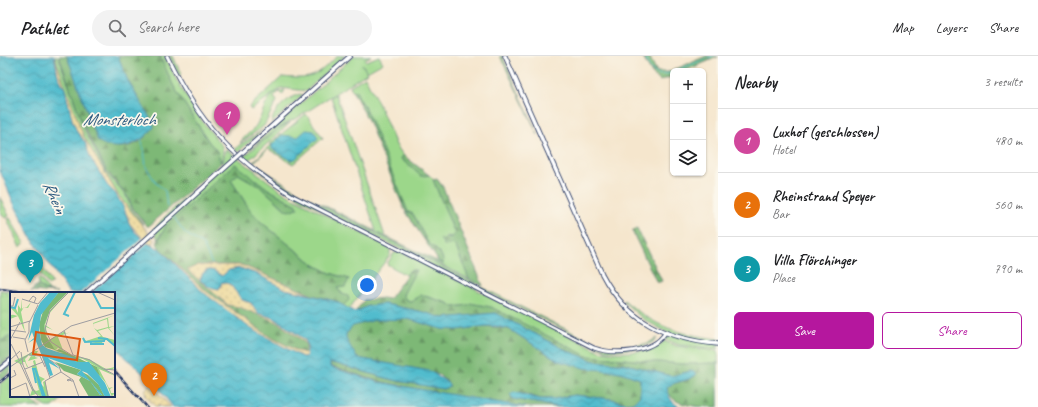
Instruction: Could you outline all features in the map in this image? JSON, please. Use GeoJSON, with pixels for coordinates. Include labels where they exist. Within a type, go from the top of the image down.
{"type":"FeatureCollection","features":[{"type":"Feature","properties":{"kind":"main road"},"geometry":{"type":"LineString","coordinates":[[87,292],[350,56]]}},
{"type":"Feature","properties":{"kind":"main road"},"geometry":{"type":"LineString","coordinates":[[505,56],[606,282],[616,296],[634,315],[665,333],[686,340],[718,344]]}},
{"type":"Feature","properties":{"kind":"main road"},"geometry":{"type":"LineString","coordinates":[[0,369],[10,361]]}},
{"type":"Feature","properties":{"kind":"street"},"geometry":{"type":"LineString","coordinates":[[167,56],[198,113],[218,138],[260,174],[303,201],[598,349],[615,352],[652,346],[659,342],[665,333]]}},
{"type":"Feature","properties":{"kind":"shaded area"},"geometry":{"type":"Polygon","coordinates":[[[0,287],[32,292],[24,292],[0,290],[0,287]]]}},
{"type":"Feature","properties":{"kind":"green space"},"geometry":{"type":"Polygon","coordinates":[[[55,56],[58,56],[85,131],[106,172],[126,196],[132,210],[144,225],[134,216],[118,195],[84,137],[73,112],[55,56]]]}},
{"type":"Feature","properties":{"kind":"green space"},"geometry":{"type":"Polygon","coordinates":[[[59,56],[67,56],[98,141],[123,147],[138,143],[144,138],[153,123],[128,81],[118,56],[160,56],[174,87],[208,141],[217,151],[221,163],[149,226],[147,226],[133,209],[127,196],[106,170],[81,120],[59,56]]]}},
{"type":"Feature","properties":{"kind":"green space"},"geometry":{"type":"Polygon","coordinates":[[[160,56],[165,56],[177,81],[199,117],[222,146],[223,152],[221,163],[217,151],[209,142],[174,87],[160,56]]]}},
{"type":"Feature","properties":{"kind":"green space"},"geometry":{"type":"Polygon","coordinates":[[[169,56],[173,56],[181,74],[179,76],[169,56]]]}},
{"type":"Feature","properties":{"kind":"green space"},"geometry":{"type":"Polygon","coordinates":[[[338,56],[345,56],[306,91],[281,88],[251,110],[249,107],[282,77],[301,78],[313,76],[338,56]]]}},
{"type":"Feature","properties":{"kind":"green space"},"geometry":{"type":"Polygon","coordinates":[[[354,56],[371,56],[365,59],[367,61],[379,56],[383,63],[367,72],[362,64],[367,73],[297,118],[288,122],[249,150],[354,56]]]}},
{"type":"Feature","properties":{"kind":"green space"},"geometry":{"type":"Polygon","coordinates":[[[500,56],[502,56],[538,135],[500,56]]]}},
{"type":"Feature","properties":{"kind":"green space"},"geometry":{"type":"Polygon","coordinates":[[[642,56],[649,56],[657,72],[670,71],[670,77],[660,81],[652,74],[642,56]]]}},
{"type":"Feature","properties":{"kind":"green space"},"geometry":{"type":"Polygon","coordinates":[[[707,56],[718,57],[691,68],[678,68],[707,56]]]}},
{"type":"Feature","properties":{"kind":"green space"},"geometry":{"type":"Polygon","coordinates":[[[365,77],[381,109],[396,145],[403,155],[401,159],[425,176],[429,175],[438,186],[455,234],[452,237],[446,236],[447,246],[452,244],[456,247],[469,279],[304,196],[252,163],[269,146],[275,145],[269,144],[306,114],[323,138],[293,164],[268,149],[253,163],[303,195],[376,231],[331,97],[336,94],[385,236],[443,264],[439,252],[431,246],[426,239],[413,214],[408,212],[364,106],[356,92],[353,92],[350,86],[365,77]]]}},
{"type":"Feature","properties":{"kind":"green space"},"geometry":{"type":"Polygon","coordinates":[[[285,90],[282,95],[279,92],[274,97],[277,101],[264,126],[240,143],[243,138],[255,127],[269,99],[278,92],[285,90]]]}},
{"type":"Feature","properties":{"kind":"green space"},"geometry":{"type":"Polygon","coordinates":[[[356,91],[371,121],[408,212],[413,214],[426,240],[440,253],[443,259],[443,264],[439,262],[404,209],[368,120],[353,92],[356,91]]]}},
{"type":"Feature","properties":{"kind":"green space"},"geometry":{"type":"Polygon","coordinates":[[[300,94],[303,95],[272,123],[278,109],[286,101],[300,94]]]}},
{"type":"Feature","properties":{"kind":"green space"},"geometry":{"type":"Polygon","coordinates":[[[291,122],[249,160],[243,157],[281,127],[291,122]]]}},
{"type":"Feature","properties":{"kind":"green space"},"geometry":{"type":"Polygon","coordinates":[[[263,130],[238,152],[235,150],[238,146],[263,130]]]}},
{"type":"Feature","properties":{"kind":"green space"},"geometry":{"type":"Polygon","coordinates":[[[226,149],[284,193],[390,248],[390,255],[349,309],[343,306],[349,300],[337,288],[349,279],[330,273],[313,264],[261,222],[250,210],[231,180],[238,174],[261,187],[286,210],[297,205],[268,189],[235,164],[161,233],[158,240],[154,229],[170,212],[221,166],[226,149]]]}},
{"type":"Feature","properties":{"kind":"green space"},"geometry":{"type":"Polygon","coordinates":[[[403,155],[429,175],[421,176],[401,159],[403,155]]]}},
{"type":"Feature","properties":{"kind":"green space"},"geometry":{"type":"Polygon","coordinates":[[[235,164],[268,189],[297,205],[298,208],[289,211],[286,210],[261,187],[238,174],[231,180],[250,210],[261,222],[313,264],[330,273],[349,279],[345,287],[337,288],[342,294],[348,296],[349,300],[343,306],[335,301],[312,295],[242,265],[198,265],[188,270],[228,305],[239,307],[277,322],[303,341],[306,345],[306,353],[298,351],[270,337],[206,291],[160,249],[157,243],[166,226],[235,164]]]}},
{"type":"Feature","properties":{"kind":"green space"},"geometry":{"type":"Polygon","coordinates":[[[252,166],[308,199],[476,284],[477,288],[303,200],[252,166]]]}},
{"type":"Feature","properties":{"kind":"green space"},"geometry":{"type":"Polygon","coordinates":[[[437,179],[443,187],[483,286],[469,279],[456,247],[452,244],[445,246],[440,239],[452,237],[455,234],[433,180],[437,179]]]}},
{"type":"Feature","properties":{"kind":"green space"},"geometry":{"type":"Polygon","coordinates":[[[0,197],[9,216],[5,218],[0,211],[0,197]]]}},
{"type":"Feature","properties":{"kind":"green space"},"geometry":{"type":"Polygon","coordinates":[[[10,218],[24,243],[20,248],[7,219],[10,218]]]}},
{"type":"Feature","properties":{"kind":"green space"},"geometry":{"type":"Polygon","coordinates":[[[637,228],[662,281],[657,283],[632,231],[637,228]]]}},
{"type":"Feature","properties":{"kind":"green space"},"geometry":{"type":"Polygon","coordinates":[[[401,252],[600,351],[634,352],[651,348],[664,341],[677,346],[718,351],[718,363],[682,364],[587,356],[468,305],[454,307],[448,303],[421,295],[411,301],[406,300],[403,295],[410,270],[407,276],[387,264],[394,253],[401,252]]]}},
{"type":"Feature","properties":{"kind":"green space"},"geometry":{"type":"Polygon","coordinates":[[[29,257],[32,257],[35,269],[21,262],[22,260],[28,261],[29,257]]]}},
{"type":"Feature","properties":{"kind":"green space"},"geometry":{"type":"Polygon","coordinates":[[[35,257],[52,283],[49,286],[38,271],[35,257]]]}},
{"type":"Feature","properties":{"kind":"green space"},"geometry":{"type":"Polygon","coordinates":[[[410,270],[416,270],[403,295],[406,300],[411,301],[421,295],[448,303],[454,307],[468,305],[470,303],[491,307],[587,356],[682,364],[718,363],[718,407],[702,407],[686,404],[673,399],[669,394],[667,387],[674,383],[690,379],[697,374],[691,371],[671,376],[626,364],[594,361],[568,351],[495,313],[443,318],[385,304],[368,306],[355,312],[364,300],[382,298],[389,299],[410,270]]]}},
{"type":"Feature","properties":{"kind":"green space"},"geometry":{"type":"Polygon","coordinates":[[[40,278],[50,292],[39,286],[33,288],[39,284],[38,280],[40,278]]]}},
{"type":"Feature","properties":{"kind":"green space"},"geometry":{"type":"Polygon","coordinates":[[[39,286],[52,292],[44,292],[31,291],[39,286]]]}},
{"type":"Feature","properties":{"kind":"green space"},"geometry":{"type":"Polygon","coordinates":[[[479,286],[600,346],[612,348],[630,347],[648,343],[657,338],[648,345],[641,347],[625,350],[605,350],[479,288],[479,286]]]}},
{"type":"Feature","properties":{"kind":"green space"},"geometry":{"type":"Polygon","coordinates":[[[0,290],[17,292],[10,292],[10,336],[0,341],[0,290]]]}},
{"type":"Feature","properties":{"kind":"green space"},"geometry":{"type":"Polygon","coordinates":[[[624,300],[647,317],[668,328],[718,339],[718,349],[679,345],[665,339],[668,333],[643,319],[624,302],[624,300]]]}},
{"type":"Feature","properties":{"kind":"green space"},"geometry":{"type":"Polygon","coordinates":[[[408,319],[442,329],[464,329],[485,326],[509,329],[559,361],[621,372],[640,379],[640,396],[634,402],[625,403],[612,399],[574,395],[554,399],[540,399],[527,394],[511,394],[513,399],[560,407],[525,407],[433,392],[378,381],[330,366],[331,363],[337,364],[393,380],[443,389],[449,387],[449,384],[439,375],[422,370],[357,358],[347,342],[347,332],[352,327],[360,323],[381,320],[408,319]]]}},
{"type":"Feature","properties":{"kind":"green space"},"geometry":{"type":"Polygon","coordinates":[[[10,336],[10,358],[0,367],[0,341],[10,336]]]}},
{"type":"Feature","properties":{"kind":"green space"},"geometry":{"type":"Polygon","coordinates":[[[10,364],[10,373],[0,380],[0,373],[10,364]]]}},
{"type":"Feature","properties":{"kind":"green space"},"geometry":{"type":"Polygon","coordinates":[[[10,376],[10,397],[34,397],[31,402],[42,407],[0,407],[0,384],[10,376]]]}},
{"type":"Feature","properties":{"kind":"green space"},"geometry":{"type":"Polygon","coordinates":[[[34,397],[64,397],[53,407],[46,407],[34,397]]]}},
{"type":"Feature","properties":{"kind":"sand"},"geometry":{"type":"Polygon","coordinates":[[[54,56],[84,137],[118,195],[155,241],[152,243],[155,246],[147,243],[129,223],[128,217],[115,193],[107,185],[90,157],[81,136],[77,132],[71,119],[65,89],[58,76],[54,56]]]}},
{"type":"Feature","properties":{"kind":"sand"},"geometry":{"type":"Polygon","coordinates":[[[160,249],[206,291],[270,337],[305,353],[307,346],[303,341],[277,322],[239,307],[228,305],[187,270],[198,265],[242,265],[312,295],[285,289],[257,274],[240,268],[229,270],[222,276],[215,271],[209,270],[200,278],[208,286],[219,289],[222,282],[230,284],[242,300],[251,303],[258,313],[274,318],[304,339],[308,346],[307,356],[302,357],[198,304],[202,291],[160,249]]]}},
{"type":"Feature","properties":{"kind":"sand"},"geometry":{"type":"Polygon","coordinates":[[[150,385],[171,407],[161,407],[158,404],[159,407],[156,407],[146,396],[145,390],[150,385]]]}},
{"type":"Feature","properties":{"kind":"water","name":"Rhein"},"geometry":{"type":"Polygon","coordinates":[[[0,56],[54,56],[58,76],[65,89],[72,119],[77,132],[85,142],[90,157],[107,185],[115,193],[124,208],[129,223],[134,231],[147,243],[160,249],[204,293],[250,328],[302,357],[306,357],[308,345],[304,339],[274,318],[258,313],[251,303],[242,300],[230,284],[222,282],[219,289],[209,287],[200,280],[203,273],[211,270],[222,276],[229,270],[240,268],[257,274],[285,289],[335,301],[355,312],[368,306],[385,304],[443,318],[495,313],[568,351],[594,361],[626,364],[671,376],[691,371],[697,374],[694,377],[667,387],[670,399],[680,407],[560,407],[513,399],[510,394],[514,392],[540,399],[554,399],[574,395],[612,399],[625,403],[634,402],[640,396],[640,379],[621,372],[584,368],[559,361],[509,329],[496,326],[457,330],[442,329],[408,319],[375,320],[353,326],[346,334],[346,339],[357,358],[430,371],[449,384],[449,387],[443,389],[393,380],[337,364],[330,363],[330,367],[378,382],[525,407],[173,407],[159,389],[115,347],[115,292],[68,292],[32,239],[14,204],[0,171],[0,56]]]}},
{"type":"Feature","properties":{"kind":"water","name":"Monsterloch"},"geometry":{"type":"Polygon","coordinates":[[[67,56],[118,56],[128,81],[153,123],[154,127],[149,133],[136,142],[121,147],[105,145],[98,141],[67,56]]]}},
{"type":"Feature","properties":{"kind":"water"},"geometry":{"type":"Polygon","coordinates":[[[306,130],[314,131],[318,138],[295,159],[291,160],[272,149],[272,145],[282,135],[298,137],[306,130]]]}},
{"type":"Feature","properties":{"kind":"pier"},"geometry":{"type":"Polygon","coordinates":[[[143,238],[148,242],[91,292],[82,292],[143,238]]]}},
{"type":"Feature","properties":{"kind":"waterway"},"geometry":{"type":"LineString","coordinates":[[644,56],[649,66],[655,73],[662,75],[670,73]]}},
{"type":"Feature","properties":{"kind":"waterway"},"geometry":{"type":"LineString","coordinates":[[683,68],[713,56]]}},
{"type":"Feature","properties":{"kind":"waterway"},"geometry":{"type":"LineString","coordinates":[[141,139],[146,167],[156,183],[165,191],[167,207]]}},
{"type":"Feature","properties":{"kind":"waterway"},"geometry":{"type":"LineString","coordinates":[[173,216],[185,233],[203,245],[212,264]]}},
{"type":"Feature","properties":{"kind":"railway"},"geometry":{"type":"LineString","coordinates":[[0,289],[24,292]]}},
{"type":"Feature","properties":{"kind":"railway"},"geometry":{"type":"LineString","coordinates":[[115,371],[147,407]]}},
{"type":"Feature","properties":{"kind":"railway"},"geometry":{"type":"LineString","coordinates":[[0,382],[10,374]]}},
{"type":"Feature","properties":{"kind":"place","name":"Luxhof (geschlossen)"},"geometry":{"type":"Point","coordinates":[227,135]}},
{"type":"Feature","properties":{"kind":"place","name":"Villa Flörchinger"},"geometry":{"type":"Point","coordinates":[30,283]}},
{"type":"Feature","properties":{"kind":"place","name":"Rheinstrand Speyer"},"geometry":{"type":"Point","coordinates":[154,396]}}]}
